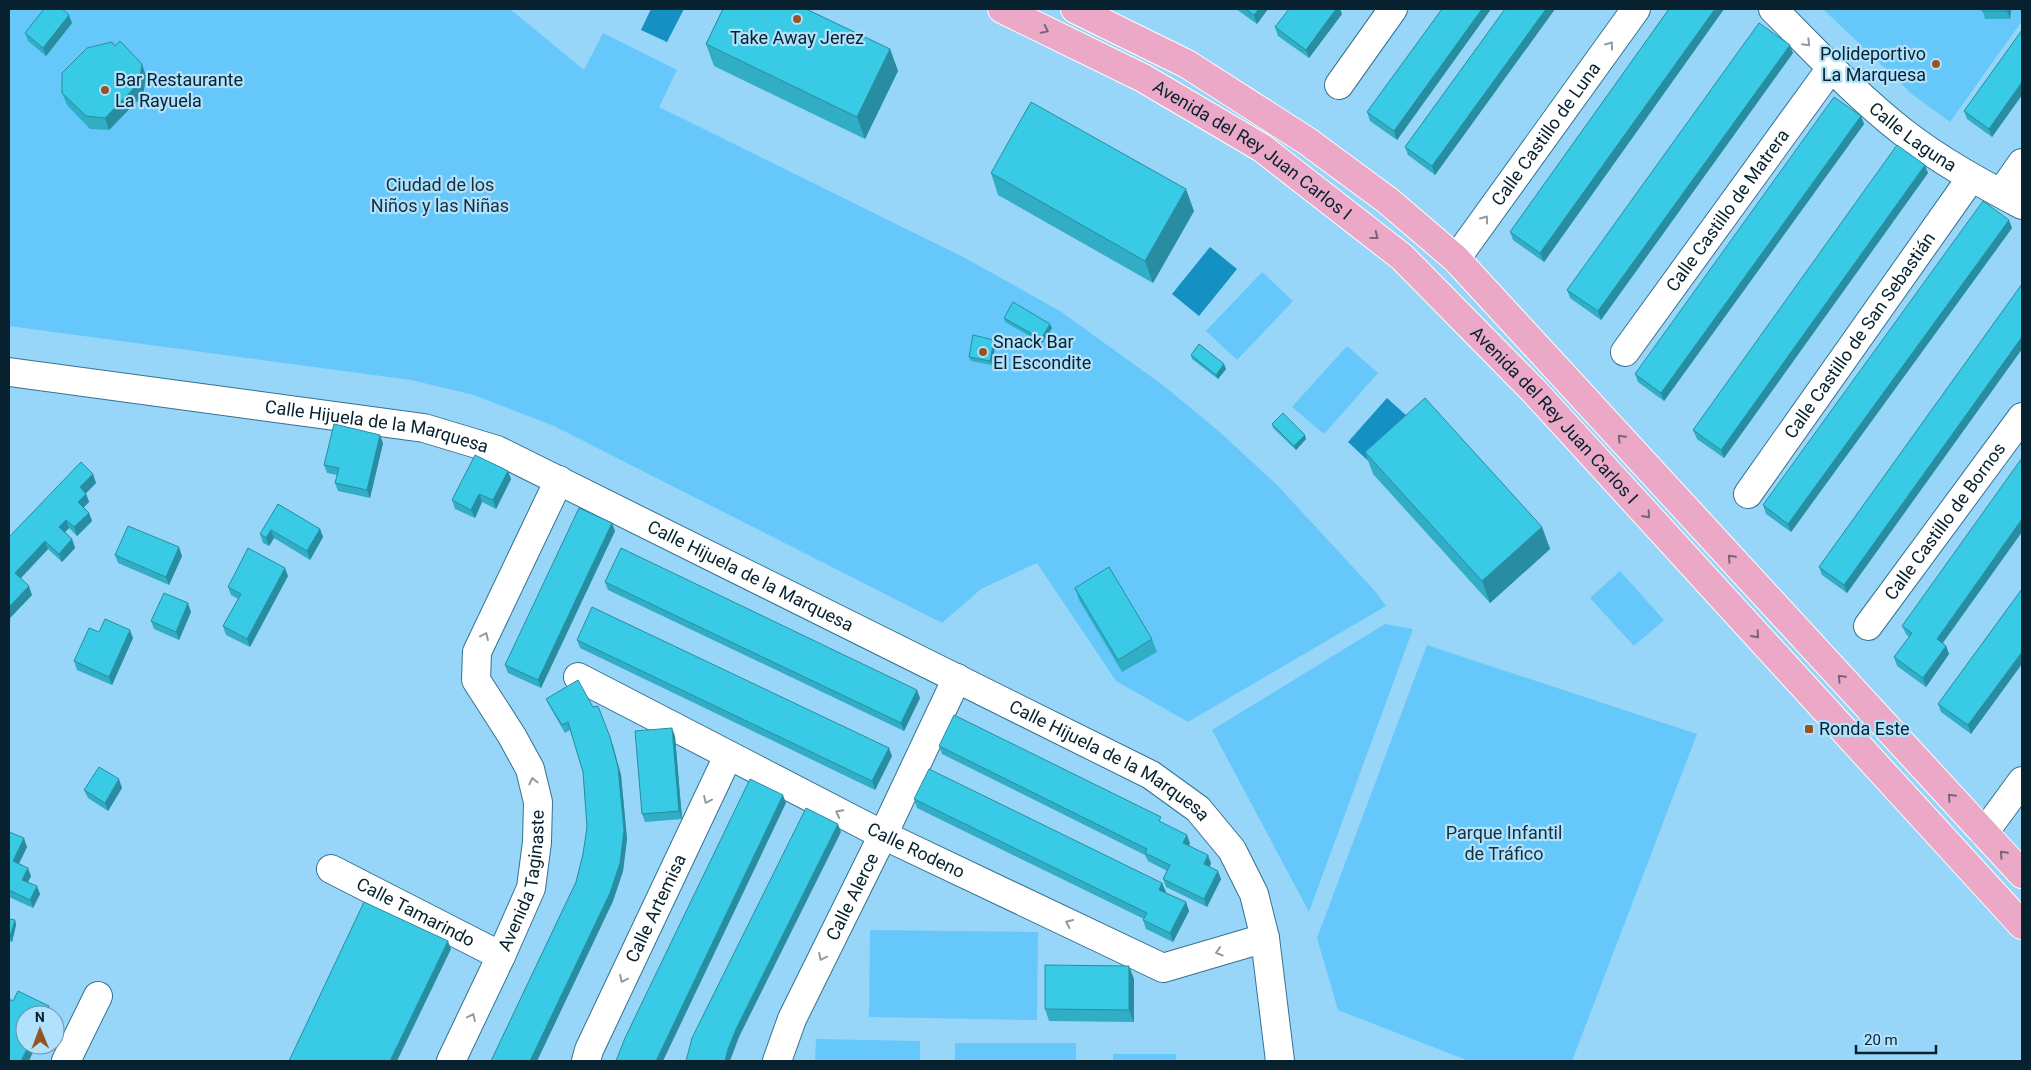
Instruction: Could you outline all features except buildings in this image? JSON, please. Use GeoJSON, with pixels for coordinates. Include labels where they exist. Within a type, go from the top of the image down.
{"type":"FeatureCollection","features":[{"type":"Feature","properties":{"kind":"main road","name":"Avenida del Rey Juan Carlos I"},"geometry":{"type":"LineString","coordinates":[[1002,9],[1144,78],[1262,148],[1402,256],[1534,391],[2022,925]]}},
{"type":"Feature","properties":{"kind":"main road","name":"Avenida del Rey Juan Carlos I"},"geometry":{"type":"LineString","coordinates":[[1075,9],[1187,64],[1307,141],[1387,200],[1456,259],[2022,874]]}},
{"type":"Feature","properties":{"kind":"street"},"geometry":{"type":"LineString","coordinates":[[1339,85],[1393,9]]}},
{"type":"Feature","properties":{"kind":"street","name":"Calle Castillo de Luna"},"geometry":{"type":"LineString","coordinates":[[1456,259],[1636,9]]}},
{"type":"Feature","properties":{"kind":"street","name":"Calle Laguna"},"geometry":{"type":"LineString","coordinates":[[1773,9],[1831,68],[1903,132],[1971,178],[2011,199]]}},
{"type":"Feature","properties":{"kind":"street","name":"Calle Castillo de Matrera"},"geometry":{"type":"LineString","coordinates":[[1625,352],[1831,68]]}},
{"type":"Feature","properties":{"kind":"street"},"geometry":{"type":"LineString","coordinates":[[2011,199],[2022,163]]}},
{"type":"Feature","properties":{"kind":"street","name":"Calle Castillo de San Sebastián"},"geometry":{"type":"LineString","coordinates":[[1748,494],[1971,178]]}},
{"type":"Feature","properties":{"kind":"street","name":"Calle Hijuela de la Marquesa"},"geometry":{"type":"LineString","coordinates":[[9,372],[424,428],[497,450],[1151,775],[1198,809],[1232,850],[1254,894],[1265,938],[1280,1061]]}},
{"type":"Feature","properties":{"kind":"street","name":"Calle Castillo de Bornos"},"geometry":{"type":"LineString","coordinates":[[1868,626],[2022,417]]}},
{"type":"Feature","properties":{"kind":"street","name":"Avenida Taginaste"},"geometry":{"type":"LineString","coordinates":[[451,1061],[531,888],[537,842],[538,802],[530,769],[512,736],[476,680],[477,652],[559,480]]}},
{"type":"Feature","properties":{"kind":"street","name":"Calle Rodeno"},"geometry":{"type":"LineString","coordinates":[[578,677],[883,835],[1163,968],[1265,938]]}},
{"type":"Feature","properties":{"kind":"street","name":"Calle Alerce"},"geometry":{"type":"LineString","coordinates":[[777,1061],[792,1019],[883,835],[957,678]]}},
{"type":"Feature","properties":{"kind":"street","name":"Calle Artemisa"},"geometry":{"type":"LineString","coordinates":[[586,1061],[589,1050],[728,756]]}},
{"type":"Feature","properties":{"kind":"street"},"geometry":{"type":"LineString","coordinates":[[1984,833],[2022,780]]}},
{"type":"Feature","properties":{"kind":"street","name":"Calle Tamarindo"},"geometry":{"type":"LineString","coordinates":[[331,870],[501,956]]}},
{"type":"Feature","properties":{"kind":"street"},"geometry":{"type":"LineString","coordinates":[[66,1061],[98,996]]}},
{"type":"Feature","properties":{"kind":"green space","name":"Ciudad de los Niños y las Niñas"},"geometry":{"type":"Polygon","coordinates":[[[9,9],[510,9],[584,70],[603,33],[677,70],[659,107],[965,258],[1060,311],[1164,386],[1222,434],[1278,486],[1375,591],[1386,606],[1188,722],[1116,681],[1037,563],[981,589],[942,623],[554,426],[474,395],[411,380],[9,326],[9,9]]]}},
{"type":"Feature","properties":{"kind":"green space","name":"Polideportivo La Marquesa"},"geometry":{"type":"Polygon","coordinates":[[[1823,9],[2022,9],[2022,21],[1950,122],[1913,95],[1823,9]]]}},
{"type":"Feature","properties":{"kind":"green space"},"geometry":{"type":"Polygon","coordinates":[[[1262,272],[1293,301],[1237,360],[1206,331],[1262,272]]]}},
{"type":"Feature","properties":{"kind":"green space"},"geometry":{"type":"Polygon","coordinates":[[[1347,346],[1378,373],[1324,434],[1292,407],[1347,346]]]}},
{"type":"Feature","properties":{"kind":"green space"},"geometry":{"type":"Polygon","coordinates":[[[1620,571],[1664,620],[1634,646],[1590,598],[1620,571]]]}},
{"type":"Feature","properties":{"kind":"green space"},"geometry":{"type":"Polygon","coordinates":[[[1385,624],[1413,629],[1309,912],[1212,730],[1385,624]]]}},
{"type":"Feature","properties":{"kind":"green space","name":"Parque Infantil de Tráfico"},"geometry":{"type":"Polygon","coordinates":[[[1427,645],[1697,734],[1572,1061],[1469,1061],[1338,1010],[1317,938],[1427,645]]]}},
{"type":"Feature","properties":{"kind":"green space"},"geometry":{"type":"Polygon","coordinates":[[[870,930],[1038,932],[1037,1020],[869,1017],[870,930]]]}},
{"type":"Feature","properties":{"kind":"green space"},"geometry":{"type":"Polygon","coordinates":[[[816,1039],[920,1041],[920,1061],[815,1061],[816,1039]]]}},
{"type":"Feature","properties":{"kind":"green space"},"geometry":{"type":"Polygon","coordinates":[[[955,1043],[1076,1043],[1076,1061],[955,1061],[955,1043]]]}},
{"type":"Feature","properties":{"kind":"green space"},"geometry":{"type":"Polygon","coordinates":[[[1113,1054],[1176,1054],[1176,1061],[1113,1061],[1113,1054]]]}},
{"type":"Feature","properties":{"kind":"shaded area"},"geometry":{"type":"Polygon","coordinates":[[[651,9],[684,9],[667,42],[641,30],[651,9]]]}},
{"type":"Feature","properties":{"kind":"shaded area"},"geometry":{"type":"Polygon","coordinates":[[[1210,247],[1237,269],[1199,316],[1172,294],[1210,247]]]}},
{"type":"Feature","properties":{"kind":"shaded area"},"geometry":{"type":"Polygon","coordinates":[[[1387,398],[1418,426],[1378,470],[1348,442],[1387,398]]]}},
{"type":"Feature","properties":{"kind":"place","name":"Take Away Jerez"},"geometry":{"type":"Point","coordinates":[797,19]}},
{"type":"Feature","properties":{"kind":"place","name":"Polideportivo La Marquesa"},"geometry":{"type":"Point","coordinates":[1936,64]}},
{"type":"Feature","properties":{"kind":"place","name":"Bar Restaurante La Rayuela"},"geometry":{"type":"Point","coordinates":[105,90]}},
{"type":"Feature","properties":{"kind":"place","name":"Snack Bar El Escondite"},"geometry":{"type":"Point","coordinates":[983,352]}},
{"type":"Feature","properties":{"kind":"place","name":"Ronda Este"},"geometry":{"type":"Point","coordinates":[1809,729]}}]}
